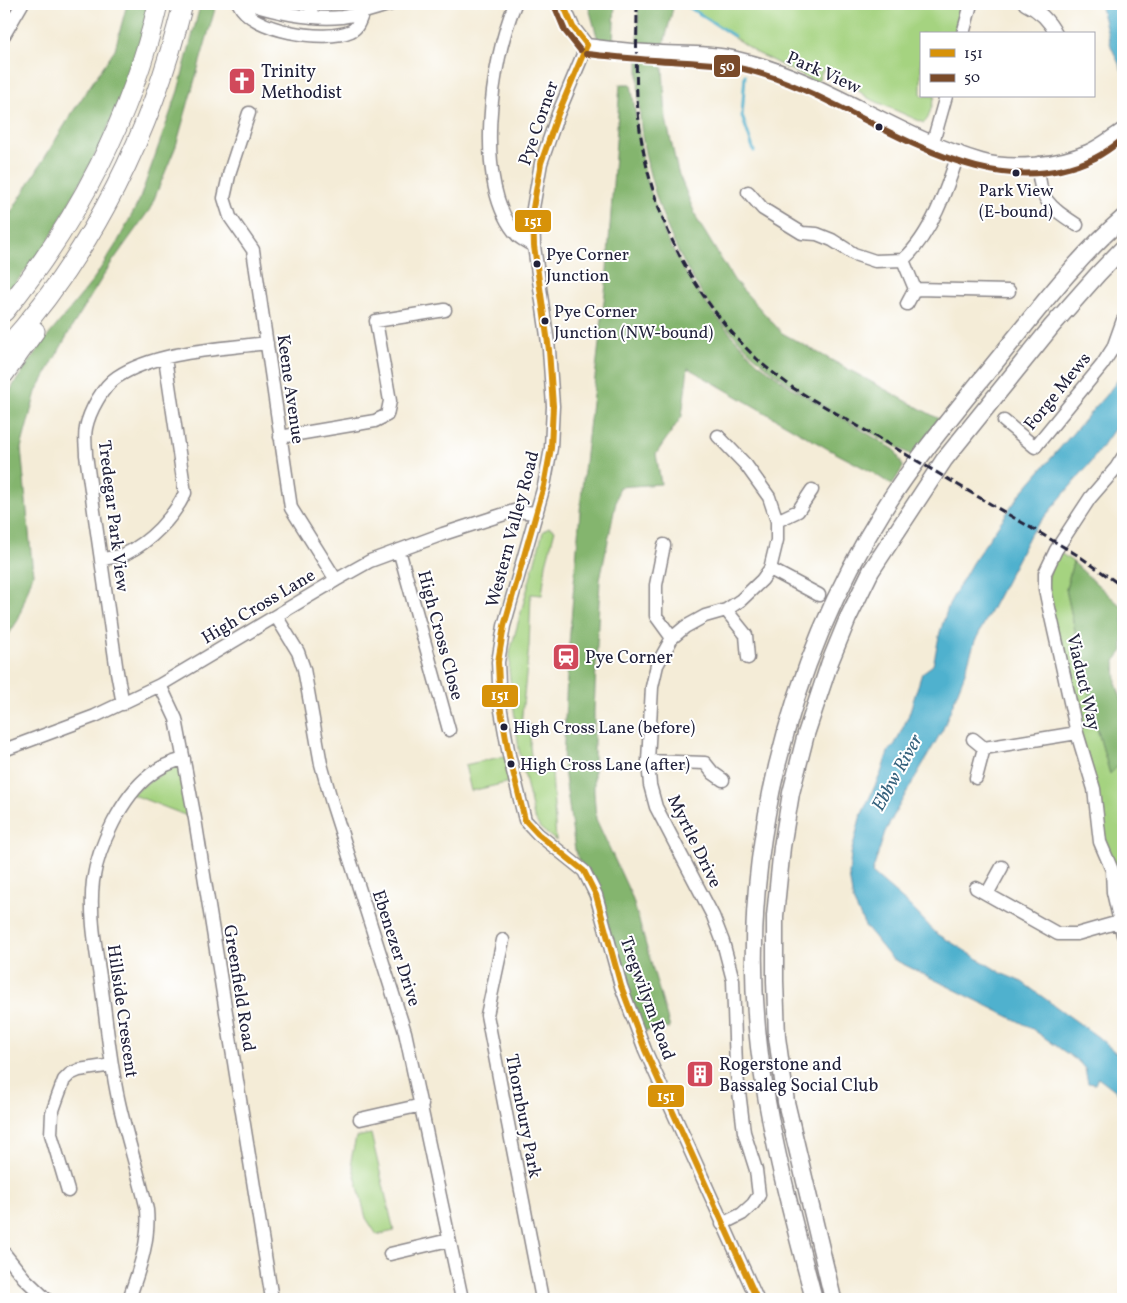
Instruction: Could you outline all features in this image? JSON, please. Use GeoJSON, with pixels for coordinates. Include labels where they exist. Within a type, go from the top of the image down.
{"type":"FeatureCollection","features":[{"type":"Feature","properties":{"kind":"highway"},"geometry":{"type":"LineString","coordinates":[[4,312],[75,210],[110,141],[132,90],[152,32],[158,4]]}},
{"type":"Feature","properties":{"kind":"highway"},"geometry":{"type":"LineString","coordinates":[[4,374],[82,264],[150,111],[166,66],[184,4]]}},
{"type":"Feature","properties":{"kind":"highway"},"geometry":{"type":"LineString","coordinates":[[4,350],[23,329],[68,267],[113,194]]}},
{"type":"Feature","properties":{"kind":"main road"},"geometry":{"type":"LineString","coordinates":[[814,1299],[783,1183],[767,1104],[759,1044],[754,981],[756,913],[764,832],[786,730],[808,661],[832,603],[886,506],[928,445],[1054,291],[1123,218]]}},
{"type":"Feature","properties":{"kind":"main road"},"geometry":{"type":"LineString","coordinates":[[833,1299],[786,1102],[776,1037],[775,935],[778,886],[791,793],[806,734],[830,662],[848,618],[871,571],[944,460],[1052,326],[1123,248]]}},
{"type":"Feature","properties":{"kind":"street"},"geometry":{"type":"LineString","coordinates":[[4,35],[22,4]]}},
{"type":"Feature","properties":{"kind":"street"},"geometry":{"type":"LineString","coordinates":[[240,4],[242,10],[250,17],[271,28],[308,35],[330,35],[352,31],[359,24],[363,12]]}},
{"type":"Feature","properties":{"kind":"street"},"geometry":{"type":"LineString","coordinates":[[250,4],[311,17],[342,17],[391,4]]}},
{"type":"Feature","properties":{"kind":"street"},"geometry":{"type":"LineString","coordinates":[[311,17],[312,4]]}},
{"type":"Feature","properties":{"kind":"street"},"geometry":{"type":"LineString","coordinates":[[515,4],[498,58],[491,109],[491,166],[497,199],[508,222],[519,237],[534,246]]}},
{"type":"Feature","properties":{"kind":"street"},"geometry":{"type":"LineString","coordinates":[[563,4],[573,27],[586,45]]}},
{"type":"Feature","properties":{"kind":"street"},"geometry":{"type":"LineString","coordinates":[[964,32],[971,4]]}},
{"type":"Feature","properties":{"kind":"street"},"geometry":{"type":"LineString","coordinates":[[1025,4],[1035,8],[1055,32]]}},
{"type":"Feature","properties":{"kind":"street","name":"Pye Corner"},"geometry":{"type":"LineString","coordinates":[[534,246],[533,208],[541,163],[558,114],[586,45]]}},
{"type":"Feature","properties":{"kind":"street","name":"Park View"},"geometry":{"type":"LineString","coordinates":[[586,45],[662,52],[680,51],[736,58],[786,73],[933,142],[981,160],[1000,163],[1039,164],[1064,159],[1089,151],[1123,129]]}},
{"type":"Feature","properties":{"kind":"street"},"geometry":{"type":"LineString","coordinates":[[933,142],[945,98]]}},
{"type":"Feature","properties":{"kind":"street","name":"Keene Avenue"},"geometry":{"type":"LineString","coordinates":[[249,113],[230,171],[224,198],[230,217],[253,250],[291,508],[336,580]]}},
{"type":"Feature","properties":{"kind":"street"},"geometry":{"type":"LineString","coordinates":[[748,192],[763,209],[802,233],[817,234],[832,240],[854,254],[875,260],[903,260],[912,252],[928,225],[947,188],[959,152]]}},
{"type":"Feature","properties":{"kind":"street"},"geometry":{"type":"LineString","coordinates":[[1039,164],[1040,190],[1045,200],[1054,209],[1077,225]]}},
{"type":"Feature","properties":{"kind":"street","name":"Western Valley Road"},"geometry":{"type":"LineString","coordinates":[[534,246],[549,350],[552,406],[550,458],[547,477],[504,626],[498,662],[498,680],[504,734],[517,794],[525,820],[538,834]]}},
{"type":"Feature","properties":{"kind":"street"},"geometry":{"type":"LineString","coordinates":[[903,260],[915,289]]}},
{"type":"Feature","properties":{"kind":"street"},"geometry":{"type":"LineString","coordinates":[[915,289],[1008,291]]}},
{"type":"Feature","properties":{"kind":"street"},"geometry":{"type":"LineString","coordinates":[[907,304],[915,289]]}},
{"type":"Feature","properties":{"kind":"street"},"geometry":{"type":"LineString","coordinates":[[280,437],[375,421],[387,415],[390,401],[376,321],[445,310]]}},
{"type":"Feature","properties":{"kind":"street","name":"Forge Mews"},"geometry":{"type":"LineString","coordinates":[[1004,421],[1034,447],[1102,366],[1113,348],[1123,320]]}},
{"type":"Feature","properties":{"kind":"street","name":"Tredegar Park View"},"geometry":{"type":"LineString","coordinates":[[123,704],[86,456],[86,429],[95,402],[115,378],[139,365],[165,358],[267,342]]}},
{"type":"Feature","properties":{"kind":"street"},"geometry":{"type":"LineString","coordinates":[[102,559],[123,555],[136,548],[178,507],[185,493],[165,358]]}},
{"type":"Feature","properties":{"kind":"street","name":"Myrtle Drive"},"geometry":{"type":"LineString","coordinates":[[718,436],[746,465],[769,496],[777,521],[777,540],[770,569],[762,580],[741,600],[726,610],[705,616],[685,627],[672,638],[657,664],[652,687],[648,761],[650,785],[656,807],[713,916],[723,942],[733,980],[736,1067],[744,1132],[756,1170],[759,1195],[753,1204],[742,1214],[722,1224]]}},
{"type":"Feature","properties":{"kind":"street","name":"Viaduct Way"},"geometry":{"type":"LineString","coordinates":[[1123,456],[1116,468],[1090,498],[1056,550],[1045,573],[1047,598],[1077,733],[1094,789],[1100,842],[1112,870],[1113,892],[1123,935]]}},
{"type":"Feature","properties":{"kind":"street"},"geometry":{"type":"LineString","coordinates":[[777,521],[798,511],[812,490]]}},
{"type":"Feature","properties":{"kind":"street","name":"High Cross Lane"},"geometry":{"type":"LineString","coordinates":[[4,750],[96,716],[160,685],[370,561],[514,511],[537,513]]}},
{"type":"Feature","properties":{"kind":"street"},"geometry":{"type":"LineString","coordinates":[[664,545],[656,585],[656,616],[672,638]]}},
{"type":"Feature","properties":{"kind":"street","name":"High Cross Close"},"geometry":{"type":"LineString","coordinates":[[399,550],[449,730]]}},
{"type":"Feature","properties":{"kind":"street"},"geometry":{"type":"LineString","coordinates":[[770,569],[819,595]]}},
{"type":"Feature","properties":{"kind":"street"},"geometry":{"type":"LineString","coordinates":[[726,610],[746,636],[748,658]]}},
{"type":"Feature","properties":{"kind":"street","name":"Ebenezer Drive"},"geometry":{"type":"LineString","coordinates":[[276,616],[298,652],[304,668],[321,764],[405,1032],[462,1299]]}},
{"type":"Feature","properties":{"kind":"street","name":"Greenfield Road"},"geometry":{"type":"LineString","coordinates":[[160,685],[176,719],[184,759],[272,1299]]}},
{"type":"Feature","properties":{"kind":"street"},"geometry":{"type":"LineString","coordinates":[[973,739],[984,748],[1077,733]]}},
{"type":"Feature","properties":{"kind":"street"},"geometry":{"type":"LineString","coordinates":[[976,778],[984,748]]}},
{"type":"Feature","properties":{"kind":"street","name":"Hillside Crescent"},"geometry":{"type":"LineString","coordinates":[[129,1299],[140,1266],[148,1225],[147,1210],[120,1106],[112,1065],[94,936],[92,898],[97,864],[118,815],[131,794],[149,776],[168,763],[184,759]]}},
{"type":"Feature","properties":{"kind":"street"},"geometry":{"type":"LineString","coordinates":[[648,761],[705,763],[713,773],[723,780]]}},
{"type":"Feature","properties":{"kind":"street","name":"Tregwilym Road"},"geometry":{"type":"LineString","coordinates":[[538,834],[584,871],[596,895],[621,986],[645,1050],[757,1299]]}},
{"type":"Feature","properties":{"kind":"street"},"geometry":{"type":"LineString","coordinates":[[1002,867],[982,891],[1058,934],[1077,934],[1119,922]]}},
{"type":"Feature","properties":{"kind":"street","name":"Thornbury Park"},"geometry":{"type":"LineString","coordinates":[[503,940],[487,1015],[542,1299]]}},
{"type":"Feature","properties":{"kind":"street"},"geometry":{"type":"LineString","coordinates":[[68,1191],[51,1134],[52,1114],[58,1096],[64,1080],[70,1074],[79,1070],[112,1065]]}},
{"type":"Feature","properties":{"kind":"street"},"geometry":{"type":"LineString","coordinates":[[360,1119],[422,1105]]}},
{"type":"Feature","properties":{"kind":"street"},"geometry":{"type":"LineString","coordinates":[[390,1254],[450,1240]]}},
{"type":"Feature","properties":{"kind":"street"},"geometry":{"type":"LineString","coordinates":[[4,1253],[24,1278],[46,1299]]}},
{"type":"Feature","properties":{"kind":"green space"},"geometry":{"type":"Polygon","coordinates":[[[127,4],[153,4],[141,46],[102,142],[49,240],[4,298],[4,219],[10,214],[74,110],[115,49],[127,4]]]}},
{"type":"Feature","properties":{"kind":"green space"},"geometry":{"type":"Polygon","coordinates":[[[588,4],[615,4],[613,43],[598,40],[588,4]]]}},
{"type":"Feature","properties":{"kind":"green space"},"geometry":{"type":"Polygon","coordinates":[[[638,4],[674,4],[662,52],[666,119],[678,172],[698,221],[734,280],[782,333],[941,420],[913,456],[833,412],[776,374],[736,337],[697,286],[681,258],[668,229],[648,167],[642,136],[639,103],[638,4]]]}},
{"type":"Feature","properties":{"kind":"green space"},"geometry":{"type":"Polygon","coordinates":[[[684,4],[961,4],[954,32],[920,32],[920,98],[934,98],[928,118],[924,123],[868,98],[852,86],[823,70],[817,83],[757,53],[684,4]]]}},
{"type":"Feature","properties":{"kind":"green space"},"geometry":{"type":"Polygon","coordinates":[[[200,6],[215,9],[176,146],[150,209],[110,265],[72,327],[36,392],[21,448],[33,574],[18,620],[4,642],[4,403],[14,384],[40,346],[91,283],[117,243],[139,201],[178,91],[200,6]]]}},
{"type":"Feature","properties":{"kind":"green space"},"geometry":{"type":"Polygon","coordinates":[[[620,84],[631,84],[645,175],[667,239],[688,277],[708,306],[733,337],[757,362],[792,388],[895,450],[903,467],[892,485],[688,368],[682,416],[656,454],[661,484],[619,487],[600,580],[594,711],[594,792],[596,819],[632,897],[670,1028],[638,1032],[584,871],[575,850],[563,762],[568,656],[582,488],[606,284],[620,84]]]}},
{"type":"Feature","properties":{"kind":"green space"},"geometry":{"type":"Polygon","coordinates":[[[548,527],[555,530],[546,564],[542,595],[531,594],[529,646],[521,725],[531,725],[530,746],[533,774],[552,772],[556,841],[540,828],[534,817],[519,750],[509,671],[510,652],[543,532],[548,527]]]}},
{"type":"Feature","properties":{"kind":"green space"},"geometry":{"type":"Polygon","coordinates":[[[1056,550],[1073,562],[1066,589],[1093,714],[1110,774],[1123,761],[1123,935],[1045,589],[1056,550]]]}},
{"type":"Feature","properties":{"kind":"green space"},"geometry":{"type":"Polygon","coordinates":[[[1073,562],[1123,608],[1123,651],[1115,661],[1116,683],[1123,704],[1123,761],[1110,774],[1093,714],[1066,589],[1073,562]]]}},
{"type":"Feature","properties":{"kind":"green space"},"geometry":{"type":"Polygon","coordinates":[[[509,755],[515,781],[471,791],[465,765],[509,755]]]}},
{"type":"Feature","properties":{"kind":"green space"},"geometry":{"type":"Polygon","coordinates":[[[184,759],[195,819],[131,794],[184,759]]]}},
{"type":"Feature","properties":{"kind":"green space"},"geometry":{"type":"Polygon","coordinates":[[[371,1134],[394,1231],[377,1235],[366,1218],[351,1160],[356,1137],[371,1134]]]}},
{"type":"Feature","properties":{"kind":"water"},"geometry":{"type":"Polygon","coordinates":[[[1100,4],[1123,4],[1123,73],[1111,46],[1100,4]]]}},
{"type":"Feature","properties":{"kind":"water","name":"Ebbw River"},"geometry":{"type":"Polygon","coordinates":[[[1123,373],[1123,417],[1090,463],[1031,533],[975,641],[943,729],[885,832],[872,873],[909,905],[936,933],[1003,974],[1022,982],[1098,1037],[1123,1059],[1123,1096],[1098,1077],[1095,1084],[1088,1083],[1085,1069],[1079,1062],[1028,1026],[891,958],[865,926],[853,901],[849,875],[851,854],[860,818],[881,773],[888,752],[895,744],[908,717],[922,673],[933,665],[940,632],[949,604],[972,563],[1021,493],[1123,373]]]}},
{"type":"Feature","properties":{"kind":"waterway"},"geometry":{"type":"LineString","coordinates":[[684,4],[734,36]]}},
{"type":"Feature","properties":{"kind":"waterway"},"geometry":{"type":"LineString","coordinates":[[745,75],[742,116],[754,151]]}},
{"type":"Feature","properties":{"kind":"railway"},"geometry":{"type":"LineString","coordinates":[[637,4],[637,104],[647,168],[656,199],[667,229],[696,285],[735,336],[761,363],[793,388],[1079,556],[1123,587]]}},
{"type":"Feature","properties":{"kind":"transit line","name":"151"},"geometry":{"type":"LineString","coordinates":[[563,4],[573,27],[587,45]]}},
{"type":"Feature","properties":{"kind":"transit line","name":"50"},"geometry":{"type":"LineString","coordinates":[[555,7],[565,31],[580,50]]}},
{"type":"Feature","properties":{"kind":"transit line","name":"151"},"geometry":{"type":"LineString","coordinates":[[587,45],[558,114],[541,163],[533,208],[534,246],[549,350],[553,406],[551,448],[544,486],[504,626],[498,662],[500,705],[509,755],[525,820],[538,834],[584,871],[596,895],[621,986],[645,1050],[757,1299]]}},
{"type":"Feature","properties":{"kind":"transit line","name":"50"},"geometry":{"type":"LineString","coordinates":[[586,54],[710,64],[751,71],[805,90],[926,150],[968,165],[1010,173],[1052,172],[1095,158],[1123,139]]}},
{"type":"Feature","properties":{"kind":"place","name":"Trinity Methodist"},"geometry":{"type":"Point","coordinates":[242,81]}},
{"type":"Feature","properties":{"kind":"place","name":"Park View (E-bound)"},"geometry":{"type":"Point","coordinates":[1016,173]}},
{"type":"Feature","properties":{"kind":"place","name":"Pye Corner Junction"},"geometry":{"type":"Point","coordinates":[537,264]}},
{"type":"Feature","properties":{"kind":"place","name":"Pye Corner Junction (NW-bound)"},"geometry":{"type":"Point","coordinates":[545,321]}},
{"type":"Feature","properties":{"kind":"place","name":"Pye Corner"},"geometry":{"type":"Point","coordinates":[566,657]}},
{"type":"Feature","properties":{"kind":"place","name":"High Cross Lane (before)"},"geometry":{"type":"Point","coordinates":[504,727]}},
{"type":"Feature","properties":{"kind":"place","name":"High Cross Lane (after)"},"geometry":{"type":"Point","coordinates":[511,764]}},
{"type":"Feature","properties":{"kind":"place","name":"Rogerstone and Bassaleg Social Club"},"geometry":{"type":"Point","coordinates":[700,1074]}}]}
